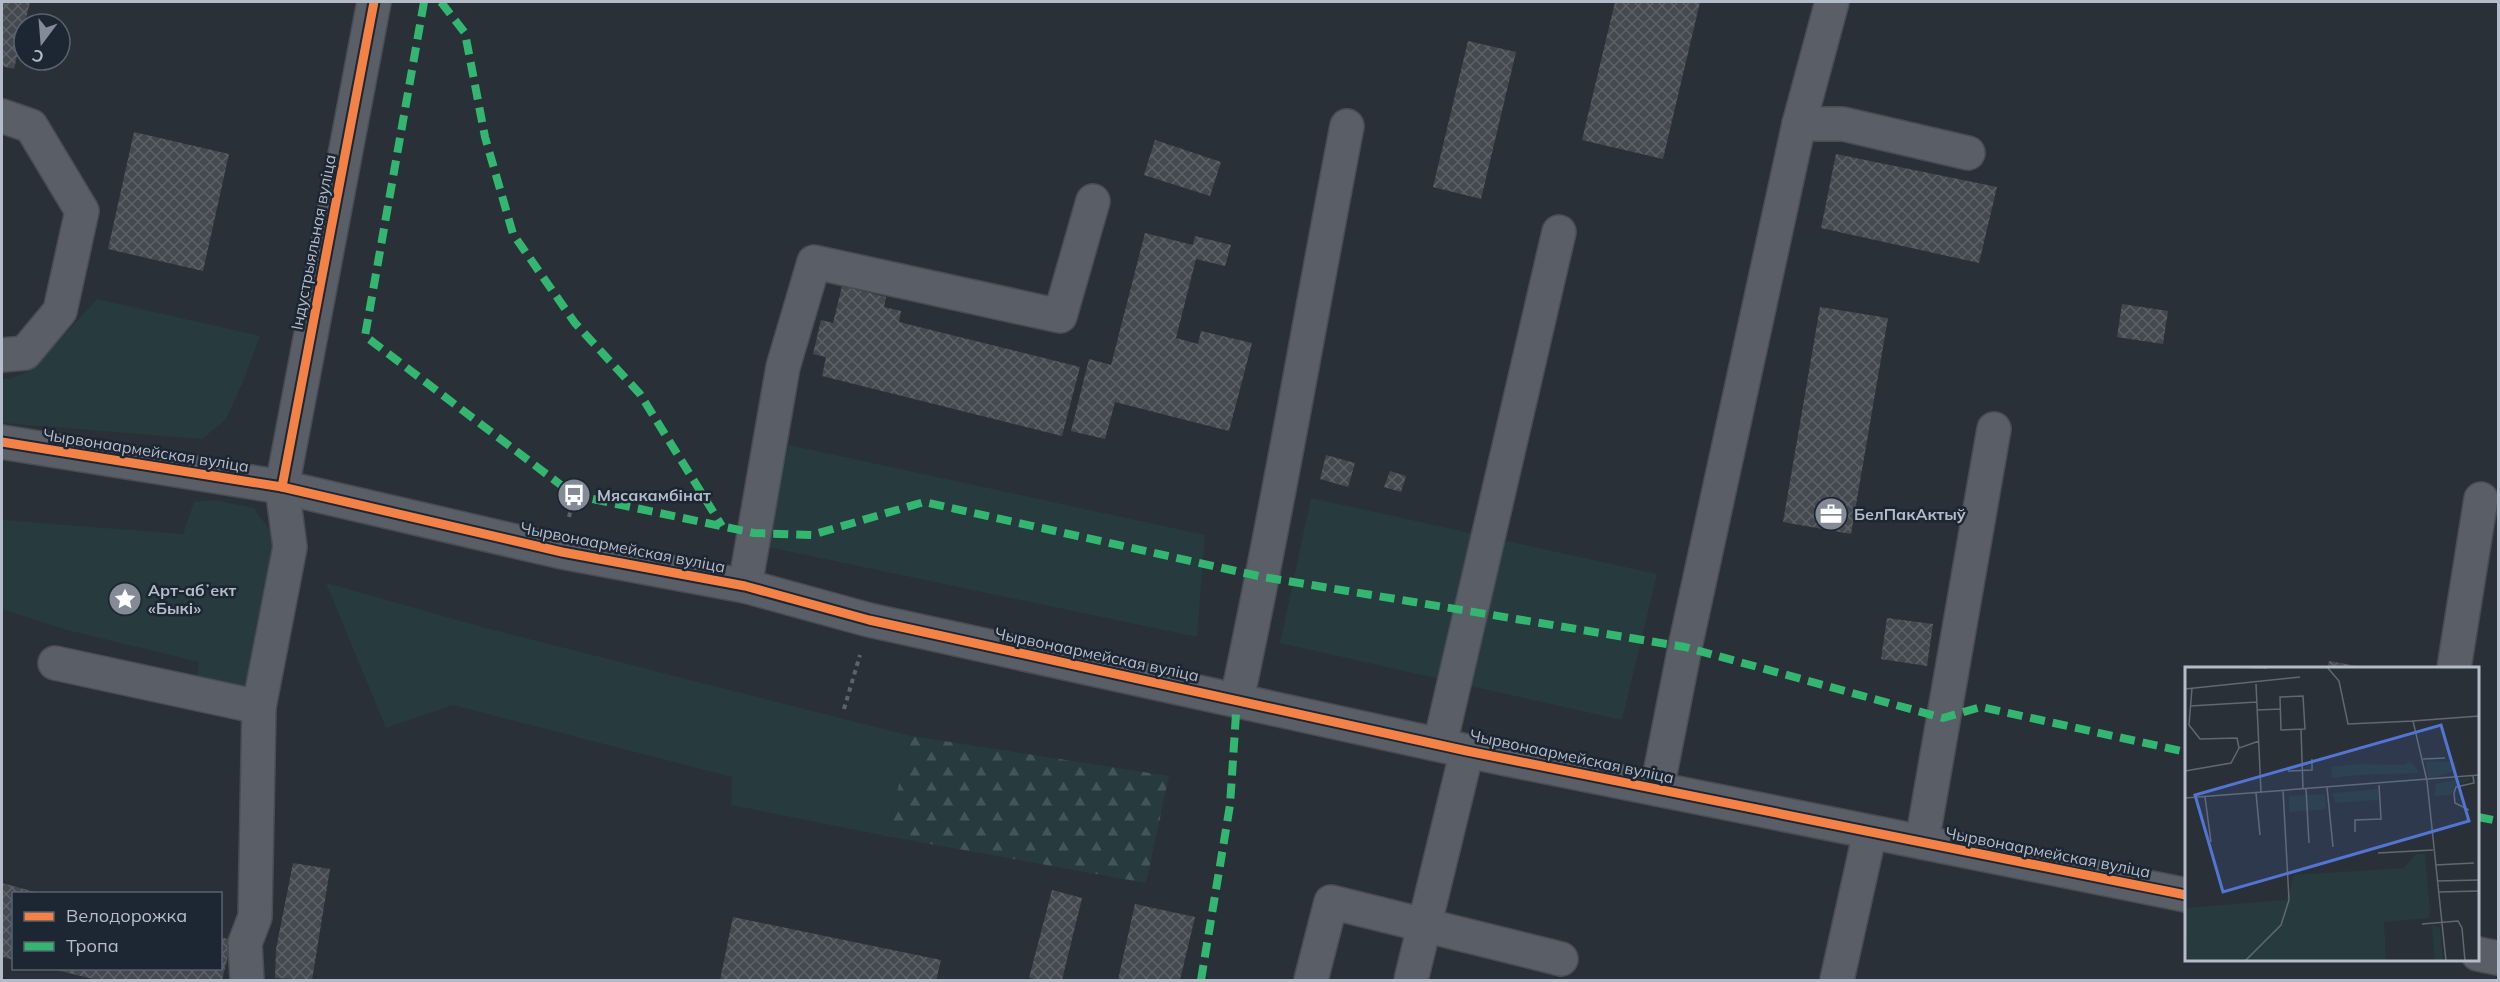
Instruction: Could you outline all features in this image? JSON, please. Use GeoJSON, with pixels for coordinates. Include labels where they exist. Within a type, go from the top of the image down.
{"type":"FeatureCollection","features":[{"type":"Feature","properties":{"kind":"street","name":"Індустрыяльная вуліца"},"geometry":{"type":"LineString","coordinates":[[246,981],[245,943],[255,917],[259,707],[290,547],[282,487],[374,2]]}},
{"type":"Feature","properties":{"kind":"street"},"geometry":{"type":"LineString","coordinates":[[1657,789],[1685,647],[1799,124],[1832,2]]}},
{"type":"Feature","properties":{"kind":"street"},"geometry":{"type":"LineString","coordinates":[[2,116],[31,126],[82,211],[60,311],[25,353],[2,355]]}},
{"type":"Feature","properties":{"kind":"street"},"geometry":{"type":"LineString","coordinates":[[1799,124],[1843,124],[1968,153]]}},
{"type":"Feature","properties":{"kind":"street"},"geometry":{"type":"LineString","coordinates":[[1237,699],[1263,577],[1347,126]]}},
{"type":"Feature","properties":{"kind":"street"},"geometry":{"type":"LineString","coordinates":[[745,586],[783,367],[814,262],[1060,316],[1093,201]]}},
{"type":"Feature","properties":{"kind":"street"},"geometry":{"type":"LineString","coordinates":[[1411,981],[1424,925],[1454,748],[1560,232]]}},
{"type":"Feature","properties":{"kind":"street"},"geometry":{"type":"LineString","coordinates":[[1922,842],[1994,429]]}},
{"type":"Feature","properties":{"kind":"street","name":"Чырвонаармейская вуліца"},"geometry":{"type":"LineString","coordinates":[[2,442],[282,487],[562,552],[745,586],[869,620],[1454,748],[2185,895]]}},
{"type":"Feature","properties":{"kind":"street"},"geometry":{"type":"LineString","coordinates":[[2454,667],[2481,499]]}},
{"type":"Feature","properties":{"kind":"street"},"geometry":{"type":"LineString","coordinates":[[55,663],[259,707]]}},
{"type":"Feature","properties":{"kind":"street"},"geometry":{"type":"LineString","coordinates":[[1837,981],[1870,832]]}},
{"type":"Feature","properties":{"kind":"street"},"geometry":{"type":"LineString","coordinates":[[1311,981],[1330,902],[1561,959]]}},
{"type":"Feature","properties":{"kind":"street"},"geometry":{"type":"LineString","coordinates":[[2479,954],[2499,958]]}},
{"type":"Feature","properties":{"kind":"path"},"geometry":{"type":"LineString","coordinates":[[844,709],[852,686]]}},
{"type":"Feature","properties":{"kind":"green space"},"geometry":{"type":"Polygon","coordinates":[[[97,299],[260,336],[226,419],[202,439],[2,423],[2,379],[10,379],[33,369],[97,299]]]}},
{"type":"Feature","properties":{"kind":"green space"},"geometry":{"type":"Polygon","coordinates":[[[789,445],[1205,535],[1197,637],[763,546],[789,445]]]}},
{"type":"Feature","properties":{"kind":"green space"},"geometry":{"type":"Polygon","coordinates":[[[1311,498],[1657,574],[1622,720],[1280,643],[1311,498]]]}},
{"type":"Feature","properties":{"kind":"green space"},"geometry":{"type":"Polygon","coordinates":[[[214,500],[254,508],[277,541],[248,686],[226,686],[197,676],[199,662],[67,630],[2,609],[2,520],[183,534],[194,502],[214,500]]]}},
{"type":"Feature","properties":{"kind":"green space"},"geometry":{"type":"Polygon","coordinates":[[[326,583],[486,628],[911,736],[886,836],[731,805],[732,777],[453,705],[386,728],[326,583]]]}},
{"type":"Feature","properties":{"kind":"green space"},"geometry":{"type":"Polygon","coordinates":[[[911,736],[1169,776],[1146,883],[886,836],[911,736]]]}},
{"type":"Feature","properties":{"kind":"building"},"geometry":{"type":"Polygon","coordinates":[[[2,2],[30,2],[28,12],[12,12],[12,68],[2,66],[2,2]]]}},
{"type":"Feature","properties":{"kind":"building"},"geometry":{"type":"Polygon","coordinates":[[[1615,2],[1700,2],[1663,159],[1582,140],[1615,2]]]}},
{"type":"Feature","properties":{"kind":"building"},"geometry":{"type":"Polygon","coordinates":[[[1468,41],[1516,52],[1481,199],[1433,187],[1468,41]]]}},
{"type":"Feature","properties":{"kind":"building"},"geometry":{"type":"Polygon","coordinates":[[[134,132],[229,154],[203,271],[108,249],[134,132]]]}},
{"type":"Feature","properties":{"kind":"building"},"geometry":{"type":"Polygon","coordinates":[[[1155,140],[1221,162],[1210,196],[1144,175],[1155,140]]]}},
{"type":"Feature","properties":{"kind":"building"},"geometry":{"type":"Polygon","coordinates":[[[1836,154],[1997,187],[1979,263],[1821,228],[1836,154]]]}},
{"type":"Feature","properties":{"kind":"building"},"geometry":{"type":"Polygon","coordinates":[[[1145,233],[1193,245],[1195,236],[1231,245],[1225,266],[1196,259],[1176,338],[1198,344],[1201,331],[1252,343],[1229,431],[1115,402],[1105,439],[1071,431],[1089,359],[1111,365],[1145,233]]]}},
{"type":"Feature","properties":{"kind":"building"},"geometry":{"type":"Polygon","coordinates":[[[842,286],[886,297],[884,307],[901,311],[899,322],[1080,367],[1062,436],[822,376],[826,357],[813,354],[821,320],[833,323],[842,286]]]}},
{"type":"Feature","properties":{"kind":"building"},"geometry":{"type":"Polygon","coordinates":[[[2122,304],[2168,311],[2163,344],[2117,337],[2122,304]]]}},
{"type":"Feature","properties":{"kind":"building"},"geometry":{"type":"Polygon","coordinates":[[[1820,307],[1888,318],[1851,534],[1783,522],[1820,307]]]}},
{"type":"Feature","properties":{"kind":"building"},"geometry":{"type":"Polygon","coordinates":[[[1326,455],[1355,463],[1348,487],[1320,479],[1326,455]]]}},
{"type":"Feature","properties":{"kind":"building"},"geometry":{"type":"Polygon","coordinates":[[[1390,471],[1406,476],[1401,492],[1384,487],[1390,471]]]}},
{"type":"Feature","properties":{"kind":"building"},"geometry":{"type":"Polygon","coordinates":[[[1887,618],[1933,624],[1927,666],[1881,659],[1887,618]]]}},
{"type":"Feature","properties":{"kind":"building"},"geometry":{"type":"Polygon","coordinates":[[[2329,661],[2363,667],[2327,667],[2329,661]]]}},
{"type":"Feature","properties":{"kind":"building"},"geometry":{"type":"Polygon","coordinates":[[[293,863],[330,869],[312,980],[275,978],[276,949],[293,863]]]}},
{"type":"Feature","properties":{"kind":"building"},"geometry":{"type":"Polygon","coordinates":[[[2,883],[35,892],[12,892],[12,960],[2,957],[2,883]]]}},
{"type":"Feature","properties":{"kind":"building"},"geometry":{"type":"Polygon","coordinates":[[[1052,890],[1082,898],[1062,980],[1029,978],[1052,890]]]}},
{"type":"Feature","properties":{"kind":"building"},"geometry":{"type":"Polygon","coordinates":[[[1135,904],[1195,917],[1180,980],[1118,980],[1135,904]]]}},
{"type":"Feature","properties":{"kind":"building"},"geometry":{"type":"Polygon","coordinates":[[[733,917],[941,960],[936,980],[720,980],[733,917]]]}},
{"type":"Feature","properties":{"kind":"building"},"geometry":{"type":"Polygon","coordinates":[[[222,938],[232,940],[222,980],[97,980],[56,970],[222,970],[222,938]]]}},
{"type":"Feature","properties":{"kind":"marked path"},"geometry":{"type":"LineString","coordinates":[[424,2],[365,336],[574,495],[754,533],[812,535],[924,502],[1263,577],[1685,647],[1943,718],[1981,707],[2185,752]]}},
{"type":"Feature","properties":{"kind":"marked path"},"geometry":{"type":"LineString","coordinates":[[441,2],[465,33],[485,137],[513,234],[575,323],[640,394],[722,526]]}},
{"type":"Feature","properties":{"kind":"marked path"},"geometry":{"type":"LineString","coordinates":[[1201,980],[1230,805],[1237,699]]}},
{"type":"Feature","properties":{"kind":"marked path"},"geometry":{"type":"LineString","coordinates":[[2479,817],[2498,821]]}},
{"type":"Feature","properties":{"kind":"cycle path"},"geometry":{"type":"LineString","coordinates":[[282,487],[374,2]]}},
{"type":"Feature","properties":{"kind":"cycle path"},"geometry":{"type":"LineString","coordinates":[[2,442],[282,487],[562,552],[745,586],[869,620],[1467,751],[2185,895]]}},
{"type":"Feature","properties":{"kind":"place","name":"Мясакамбінат"},"geometry":{"type":"Point","coordinates":[574,495]}},
{"type":"Feature","properties":{"kind":"place","name":"БелПакАктыў"},"geometry":{"type":"Point","coordinates":[1831,514]}},
{"type":"Feature","properties":{"kind":"place","name":"Арт-абʼект «Быкі»"},"geometry":{"type":"Point","coordinates":[125,599]}}]}
